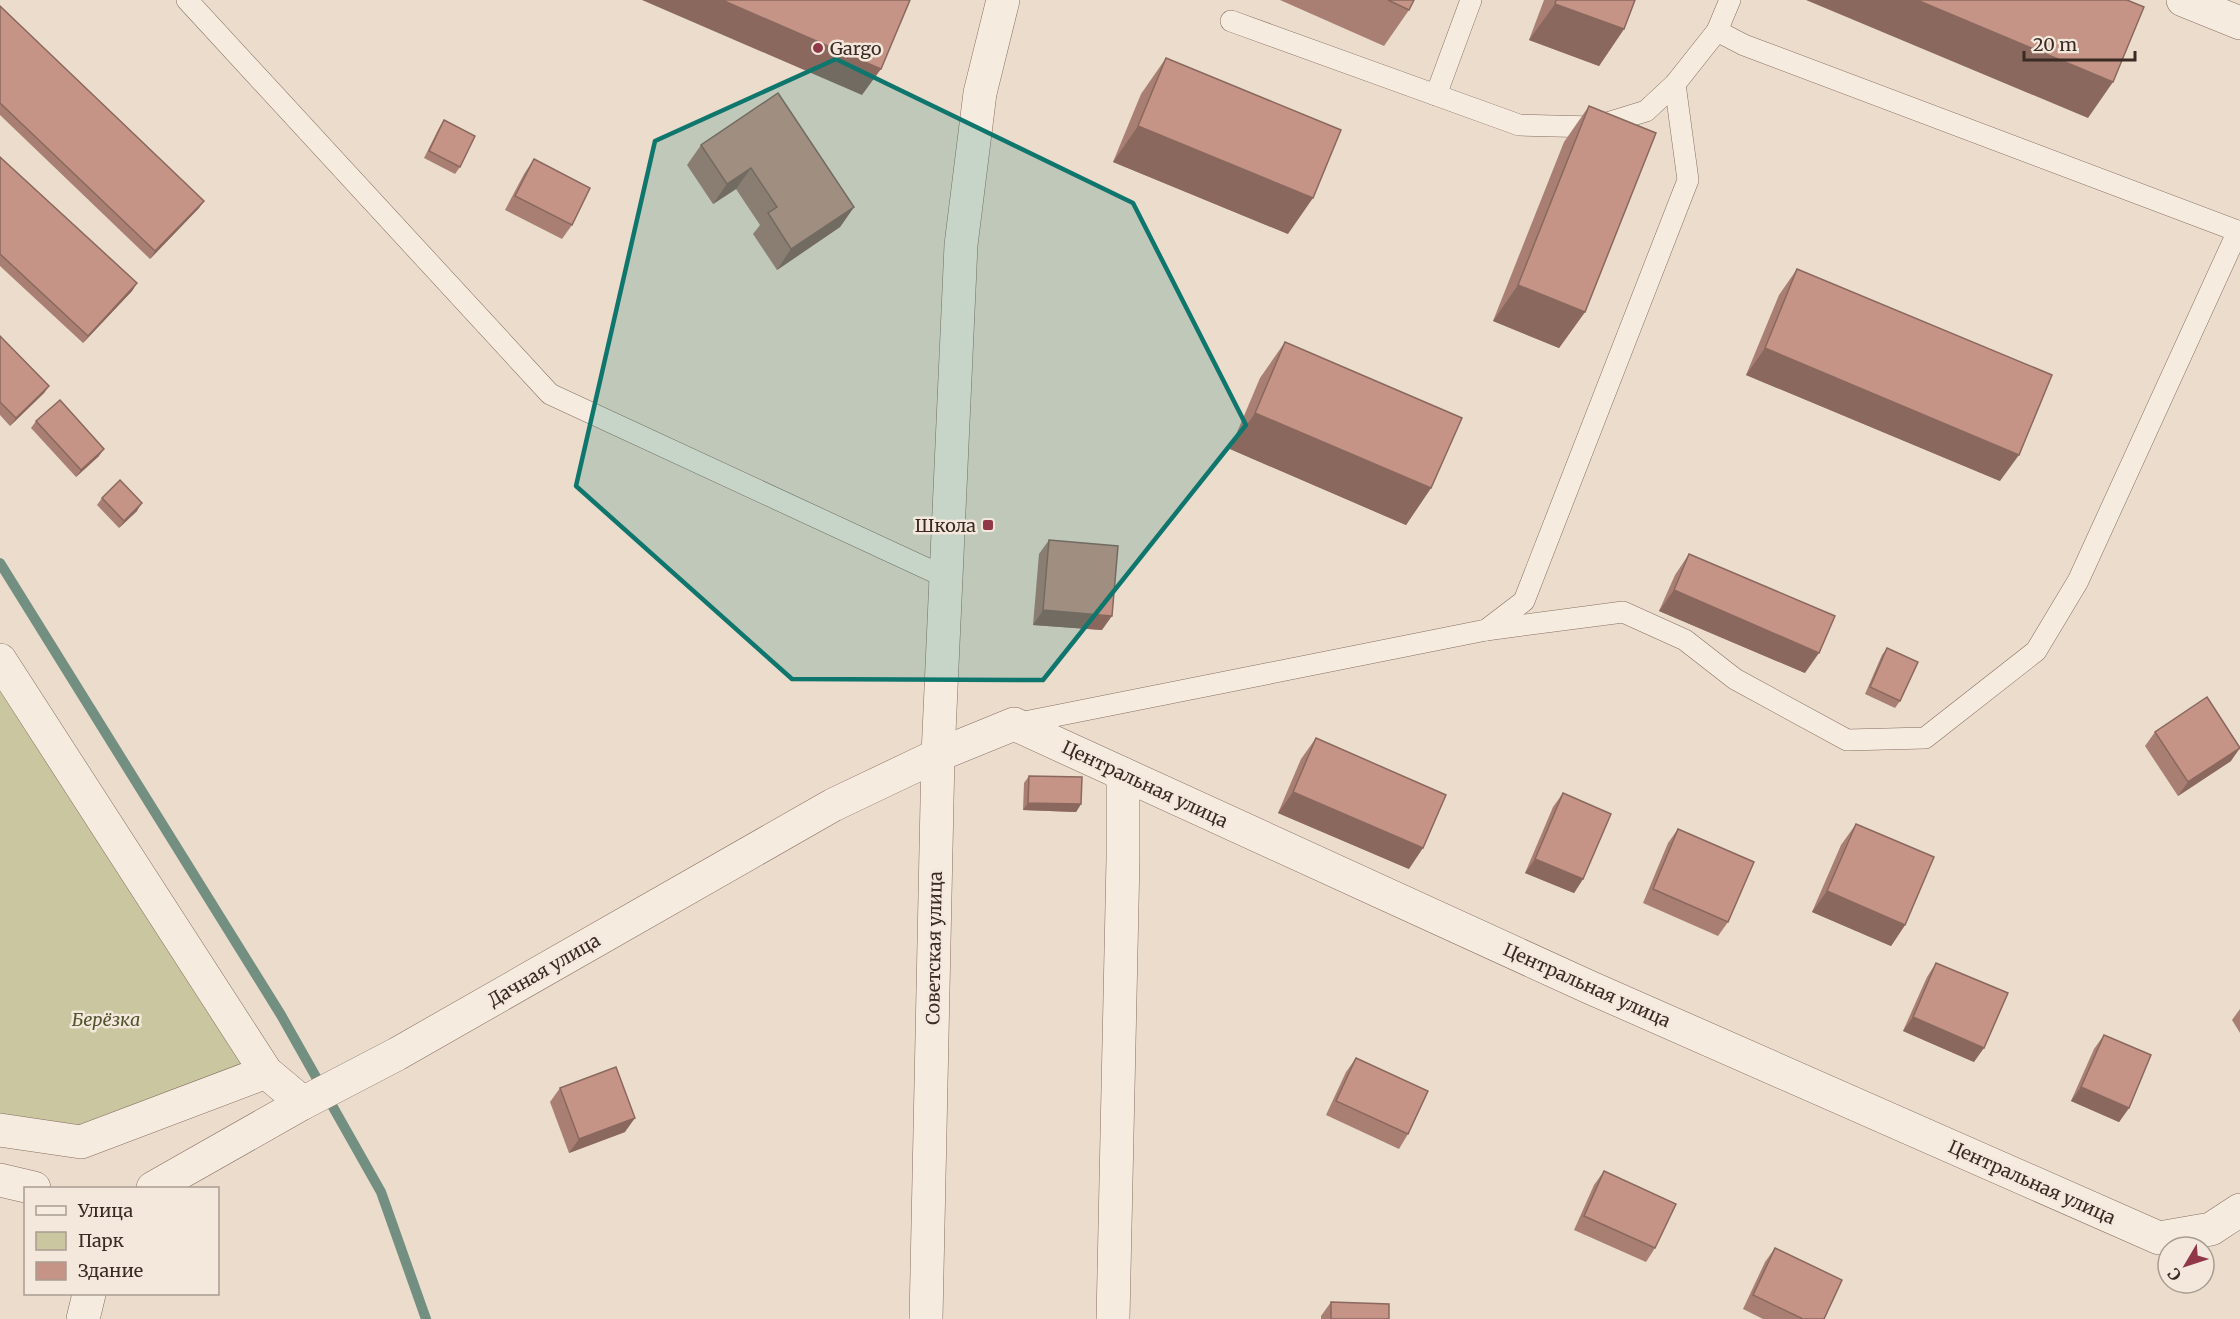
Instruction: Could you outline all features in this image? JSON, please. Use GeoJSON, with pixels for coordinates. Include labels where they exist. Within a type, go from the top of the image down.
{"type":"FeatureCollection","features":[{"type":"Feature","properties":{"kind":"street","name":"Советская улица"},"geometry":{"type":"LineString","coordinates":[[926,1319],[938,755],[961,245],[980,93],[1003,0]]}},
{"type":"Feature","properties":{"kind":"street"},"geometry":{"type":"LineString","coordinates":[[2183,0],[2240,23]]}},
{"type":"Feature","properties":{"kind":"street"},"geometry":{"type":"LineString","coordinates":[[2,666],[266,1072],[304,1102]]}},
{"type":"Feature","properties":{"kind":"street"},"geometry":{"type":"LineString","coordinates":[[938,755],[1014,724]]}},
{"type":"Feature","properties":{"kind":"street","name":"Центральная улица"},"geometry":{"type":"LineString","coordinates":[[1014,724],[1589,987],[2159,1238],[2211,1229],[2240,1210]]}},
{"type":"Feature","properties":{"kind":"street","name":"Дачная улица"},"geometry":{"type":"LineString","coordinates":[[155,1187],[304,1102],[408,1048],[833,805],[938,755]]}},
{"type":"Feature","properties":{"kind":"street"},"geometry":{"type":"LineString","coordinates":[[1113,1319],[1123,774]]}},
{"type":"Feature","properties":{"kind":"street"},"geometry":{"type":"LineString","coordinates":[[0,1130],[81,1142],[266,1072]]}},
{"type":"Feature","properties":{"kind":"street"},"geometry":{"type":"LineString","coordinates":[[0,1180],[30,1187]]}},
{"type":"Feature","properties":{"kind":"lane"},"geometry":{"type":"LineString","coordinates":[[187,0],[550,394],[945,577]]}},
{"type":"Feature","properties":{"kind":"lane"},"geometry":{"type":"LineString","coordinates":[[1436,95],[1471,0]]}},
{"type":"Feature","properties":{"kind":"lane"},"geometry":{"type":"LineString","coordinates":[[1231,21],[1519,125],[1594,127],[1646,111],[1675,84],[1717,31],[1730,0]]}},
{"type":"Feature","properties":{"kind":"lane"},"geometry":{"type":"LineString","coordinates":[[1014,724],[1486,630],[1623,612],[1685,640],[1735,679],[1847,740],[1925,738],[2036,651],[2078,581],[2239,231],[1744,45],[1717,31]]}},
{"type":"Feature","properties":{"kind":"lane"},"geometry":{"type":"LineString","coordinates":[[1486,630],[1524,601],[1688,180],[1675,84]]}},
{"type":"Feature","properties":{"kind":"highlighted area"},"geometry":{"type":"Polygon","coordinates":[[[836,59],[1133,203],[1246,425],[1043,680],[792,679],[576,486],[655,141],[836,59]]]}},
{"type":"Feature","properties":{"kind":"green space","name":"Берёзка"},"geometry":{"type":"Polygon","coordinates":[[[0,660],[266,1072],[81,1142],[0,1130],[0,660]]]}},
{"type":"Feature","properties":{"kind":"building"},"geometry":{"type":"Polygon","coordinates":[[[722,0],[910,0],[881,69],[722,0]]]}},
{"type":"Feature","properties":{"kind":"building"},"geometry":{"type":"Polygon","coordinates":[[[1388,0],[1414,0],[1409,10],[1388,0]]]}},
{"type":"Feature","properties":{"kind":"building"},"geometry":{"type":"Polygon","coordinates":[[[1556,0],[1635,0],[1624,29],[1555,4],[1556,0]]]}},
{"type":"Feature","properties":{"kind":"building"},"geometry":{"type":"Polygon","coordinates":[[[1917,0],[2127,0],[2144,7],[2113,82],[1917,0]]]}},
{"type":"Feature","properties":{"kind":"building"},"geometry":{"type":"Polygon","coordinates":[[[0,6],[204,201],[155,251],[0,103],[0,6]]]}},
{"type":"Feature","properties":{"kind":"building"},"geometry":{"type":"Polygon","coordinates":[[[1166,58],[1341,130],[1313,198],[1138,126],[1166,58]]]}},
{"type":"Feature","properties":{"kind":"building"},"geometry":{"type":"Polygon","coordinates":[[[778,93],[854,207],[791,249],[768,213],[777,207],[751,168],[727,184],[701,145],[778,93]]]}},
{"type":"Feature","properties":{"kind":"building"},"geometry":{"type":"Polygon","coordinates":[[[1589,106],[1656,133],[1585,312],[1518,285],[1589,106]]]}},
{"type":"Feature","properties":{"kind":"building"},"geometry":{"type":"Polygon","coordinates":[[[444,120],[475,136],[460,167],[429,151],[444,120]]]}},
{"type":"Feature","properties":{"kind":"building"},"geometry":{"type":"Polygon","coordinates":[[[0,157],[137,283],[88,336],[0,254],[0,157]]]}},
{"type":"Feature","properties":{"kind":"building"},"geometry":{"type":"Polygon","coordinates":[[[534,159],[590,188],[572,225],[515,196],[534,159]]]}},
{"type":"Feature","properties":{"kind":"building"},"geometry":{"type":"Polygon","coordinates":[[[1797,269],[2052,375],[2019,455],[1765,348],[1797,269]]]}},
{"type":"Feature","properties":{"kind":"building"},"geometry":{"type":"Polygon","coordinates":[[[0,336],[49,386],[16,418],[0,402],[0,336]]]}},
{"type":"Feature","properties":{"kind":"building"},"geometry":{"type":"Polygon","coordinates":[[[1285,342],[1462,418],[1431,488],[1255,413],[1285,342]]]}},
{"type":"Feature","properties":{"kind":"building"},"geometry":{"type":"Polygon","coordinates":[[[60,400],[104,449],[81,470],[36,421],[60,400]]]}},
{"type":"Feature","properties":{"kind":"building"},"geometry":{"type":"Polygon","coordinates":[[[120,480],[142,503],[124,521],[102,498],[120,480]]]}},
{"type":"Feature","properties":{"kind":"building"},"geometry":{"type":"Polygon","coordinates":[[[1049,540],[1118,546],[1112,616],[1043,610],[1049,540]]]}},
{"type":"Feature","properties":{"kind":"building"},"geometry":{"type":"Polygon","coordinates":[[[1689,554],[1835,616],[1819,653],[1674,590],[1689,554]]]}},
{"type":"Feature","properties":{"kind":"building"},"geometry":{"type":"Polygon","coordinates":[[[1887,648],[1918,662],[1900,701],[1870,687],[1887,648]]]}},
{"type":"Feature","properties":{"kind":"building"},"geometry":{"type":"Polygon","coordinates":[[[2207,697],[2240,748],[2188,782],[2155,732],[2207,697]]]}},
{"type":"Feature","properties":{"kind":"building"},"geometry":{"type":"Polygon","coordinates":[[[1316,738],[1446,795],[1423,848],[1293,792],[1316,738]]]}},
{"type":"Feature","properties":{"kind":"building"},"geometry":{"type":"Polygon","coordinates":[[[1029,776],[1082,777],[1081,804],[1028,803],[1029,776]]]}},
{"type":"Feature","properties":{"kind":"building"},"geometry":{"type":"Polygon","coordinates":[[[1563,793],[1611,814],[1583,879],[1535,859],[1563,793]]]}},
{"type":"Feature","properties":{"kind":"building"},"geometry":{"type":"Polygon","coordinates":[[[1856,824],[1934,857],[1905,925],[1827,891],[1856,824]]]}},
{"type":"Feature","properties":{"kind":"building"},"geometry":{"type":"Polygon","coordinates":[[[1678,829],[1754,862],[1728,922],[1653,889],[1678,829]]]}},
{"type":"Feature","properties":{"kind":"building"},"geometry":{"type":"Polygon","coordinates":[[[1936,963],[2008,993],[1984,1048],[1913,1017],[1936,963]]]}},
{"type":"Feature","properties":{"kind":"building"},"geometry":{"type":"Polygon","coordinates":[[[2104,1035],[2151,1055],[2129,1108],[2081,1087],[2104,1035]]]}},
{"type":"Feature","properties":{"kind":"building"},"geometry":{"type":"Polygon","coordinates":[[[1356,1058],[1428,1091],[1408,1134],[1336,1101],[1356,1058]]]}},
{"type":"Feature","properties":{"kind":"building"},"geometry":{"type":"Polygon","coordinates":[[[616,1067],[635,1118],[579,1139],[560,1088],[616,1067]]]}},
{"type":"Feature","properties":{"kind":"building"},"geometry":{"type":"Polygon","coordinates":[[[1604,1171],[1676,1204],[1655,1248],[1584,1216],[1604,1171]]]}},
{"type":"Feature","properties":{"kind":"building"},"geometry":{"type":"Polygon","coordinates":[[[1775,1248],[1842,1280],[1824,1319],[1803,1319],[1753,1295],[1775,1248]]]}},
{"type":"Feature","properties":{"kind":"building"},"geometry":{"type":"Polygon","coordinates":[[[1331,1302],[1389,1304],[1389,1319],[1331,1319],[1331,1302]]]}},
{"type":"Feature","properties":{"kind":"waterway"},"geometry":{"type":"LineString","coordinates":[[0,563],[281,1015],[381,1192],[426,1319]]}},
{"type":"Feature","properties":{"kind":"place","name":"Gargo"},"geometry":{"type":"Point","coordinates":[818,48]}},
{"type":"Feature","properties":{"kind":"place","name":"Школа"},"geometry":{"type":"Point","coordinates":[988,525]}}]}
